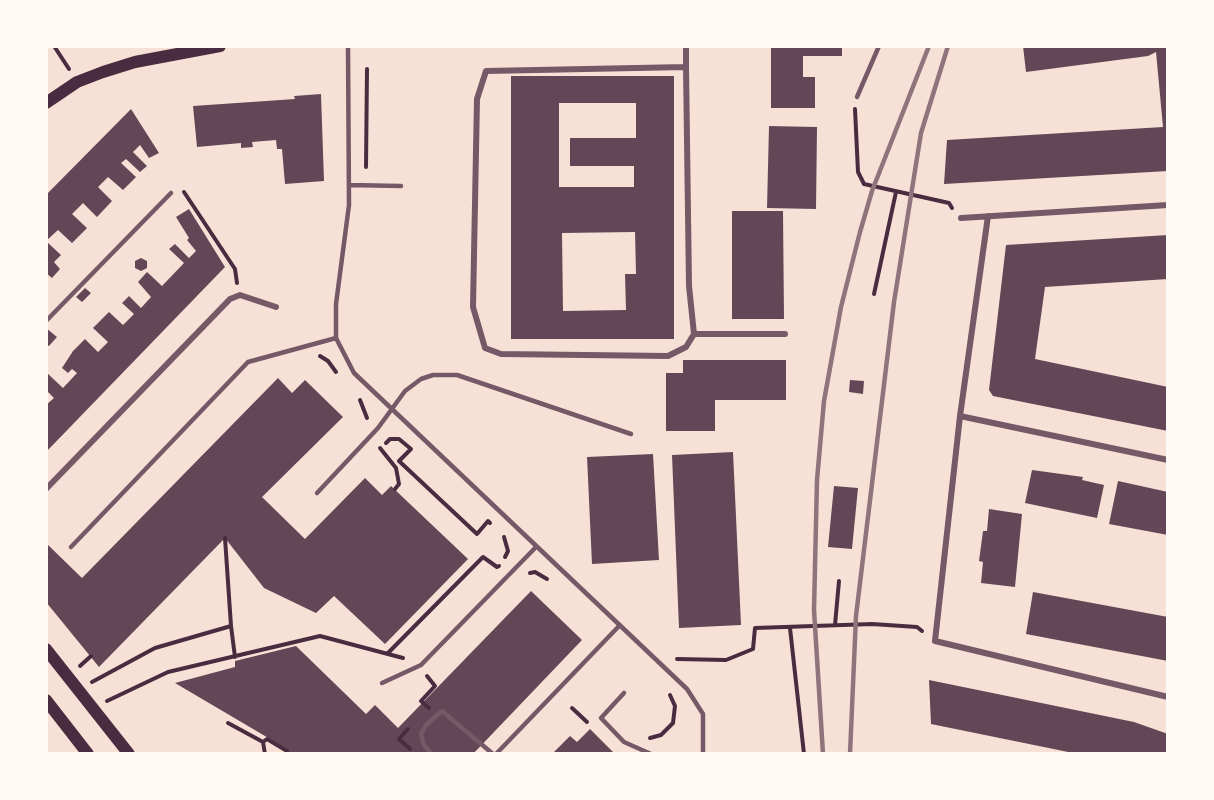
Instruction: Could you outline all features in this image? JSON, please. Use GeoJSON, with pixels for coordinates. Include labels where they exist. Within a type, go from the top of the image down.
{"type":"FeatureCollection","features":[{"type":"Feature","properties":{"kind":"main road"},"geometry":{"type":"LineString","coordinates":[[46,103],[77,82],[135,62],[196,48],[220,46]]}},
{"type":"Feature","properties":{"kind":"main road"},"geometry":{"type":"LineString","coordinates":[[46,649],[129,753]]}},
{"type":"Feature","properties":{"kind":"main road"},"geometry":{"type":"LineString","coordinates":[[46,699],[88,753]]}},
{"type":"Feature","properties":{"kind":"street"},"geometry":{"type":"LineString","coordinates":[[686,46],[689,286],[694,334],[686,347],[668,356],[501,354],[485,348],[473,307],[477,99],[486,70],[686,67]]}},
{"type":"Feature","properties":{"kind":"street"},"geometry":{"type":"LineString","coordinates":[[961,218],[1167,205]]}},
{"type":"Feature","properties":{"kind":"street"},"geometry":{"type":"LineString","coordinates":[[988,216],[960,417],[935,640],[1167,698]]}},
{"type":"Feature","properties":{"kind":"street"},"geometry":{"type":"LineString","coordinates":[[46,489],[230,299],[240,295],[276,307]]}},
{"type":"Feature","properties":{"kind":"street"},"geometry":{"type":"LineString","coordinates":[[694,334],[785,334]]}},
{"type":"Feature","properties":{"kind":"street"},"geometry":{"type":"LineString","coordinates":[[960,417],[1167,459]]}},
{"type":"Feature","properties":{"kind":"lane"},"geometry":{"type":"LineString","coordinates":[[348,46],[349,185],[334,322],[336,338],[354,373],[687,689],[703,714],[704,753]]}},
{"type":"Feature","properties":{"kind":"lane"},"geometry":{"type":"LineString","coordinates":[[857,97],[879,46]]}},
{"type":"Feature","properties":{"kind":"lane"},"geometry":{"type":"LineString","coordinates":[[349,185],[401,186]]}},
{"type":"Feature","properties":{"kind":"lane"},"geometry":{"type":"LineString","coordinates":[[46,321],[171,193]]}},
{"type":"Feature","properties":{"kind":"lane"},"geometry":{"type":"LineString","coordinates":[[71,547],[248,362],[336,338]]}},
{"type":"Feature","properties":{"kind":"lane"},"geometry":{"type":"LineString","coordinates":[[317,493],[378,428],[405,391],[421,379],[438,374],[457,375],[631,434]]}},
{"type":"Feature","properties":{"kind":"lane"},"geometry":{"type":"LineString","coordinates":[[382,683],[421,665],[536,547]]}},
{"type":"Feature","properties":{"kind":"lane"},"geometry":{"type":"LineString","coordinates":[[432,753],[424,746],[421,734],[426,724],[442,711],[495,753],[620,625]]}},
{"type":"Feature","properties":{"kind":"lane"},"geometry":{"type":"LineString","coordinates":[[624,693],[601,718],[624,742],[651,753]]}},
{"type":"Feature","properties":{"kind":"path"},"geometry":{"type":"LineString","coordinates":[[54,46],[77,82]]}},
{"type":"Feature","properties":{"kind":"path"},"geometry":{"type":"LineString","coordinates":[[366,167],[367,69]]}},
{"type":"Feature","properties":{"kind":"path"},"geometry":{"type":"LineString","coordinates":[[857,97],[854,123],[858,172],[864,184],[949,204],[961,218]]}},
{"type":"Feature","properties":{"kind":"path"},"geometry":{"type":"LineString","coordinates":[[171,193],[180,186],[234,268],[240,295]]}},
{"type":"Feature","properties":{"kind":"path"},"geometry":{"type":"LineString","coordinates":[[874,294],[896,192]]}},
{"type":"Feature","properties":{"kind":"path"},"geometry":{"type":"LineString","coordinates":[[309,358],[319,355],[328,361],[338,375]]}},
{"type":"Feature","properties":{"kind":"path"},"geometry":{"type":"LineString","coordinates":[[355,396],[367,417],[363,422]]}},
{"type":"Feature","properties":{"kind":"path"},"geometry":{"type":"LineString","coordinates":[[395,489],[399,484],[396,468],[379,449],[390,439],[399,439],[411,449],[399,461],[477,534],[488,521],[494,527]]}},
{"type":"Feature","properties":{"kind":"path"},"geometry":{"type":"LineString","coordinates":[[388,653],[483,556],[497,567],[500,564],[508,551],[506,539],[500,533]]}},
{"type":"Feature","properties":{"kind":"path"},"geometry":{"type":"LineString","coordinates":[[225,538],[235,657]]}},
{"type":"Feature","properties":{"kind":"path"},"geometry":{"type":"LineString","coordinates":[[526,573],[535,572],[553,584]]}},
{"type":"Feature","properties":{"kind":"path"},"geometry":{"type":"LineString","coordinates":[[835,625],[839,581]]}},
{"type":"Feature","properties":{"kind":"path"},"geometry":{"type":"LineString","coordinates":[[675,660],[726,660],[753,649],[755,628],[872,624],[917,627]]}},
{"type":"Feature","properties":{"kind":"path"},"geometry":{"type":"LineString","coordinates":[[79,690],[155,648],[231,626]]}},
{"type":"Feature","properties":{"kind":"path"},"geometry":{"type":"LineString","coordinates":[[790,628],[804,753]]}},
{"type":"Feature","properties":{"kind":"path"},"geometry":{"type":"LineString","coordinates":[[94,709],[168,672],[320,636],[388,653],[421,665],[428,679],[435,686],[421,701],[429,708]]}},
{"type":"Feature","properties":{"kind":"path"},"geometry":{"type":"LineString","coordinates":[[645,738],[661,735],[673,723],[675,706],[668,692]]}},
{"type":"Feature","properties":{"kind":"path"},"geometry":{"type":"LineString","coordinates":[[228,723],[263,742]]}},
{"type":"Feature","properties":{"kind":"path"},"geometry":{"type":"LineString","coordinates":[[263,742],[267,739],[287,751]]}},
{"type":"Feature","properties":{"kind":"path"},"geometry":{"type":"LineString","coordinates":[[263,742],[265,753]]}},
{"type":"Feature","properties":{"kind":"building"},"geometry":{"type":"Polygon","coordinates":[[[771,46],[842,46],[842,56],[803,56],[803,77],[815,77],[815,108],[771,108],[771,46]]]}},
{"type":"Feature","properties":{"kind":"building"},"geometry":{"type":"Polygon","coordinates":[[[1023,46],[1168,46],[1168,171],[944,184],[947,140],[1163,127],[1156,52],[1148,56],[1026,72],[1023,46]]]}},
{"type":"Feature","properties":{"kind":"building"},"geometry":{"type":"Polygon","coordinates":[[[511,76],[674,76],[674,339],[511,339],[511,76]],[[559,103],[559,187],[634,187],[634,166],[570,166],[570,138],[636,138],[636,103],[559,103]],[[635,232],[562,233],[563,311],[626,310],[625,274],[636,274],[635,232]]]}},
{"type":"Feature","properties":{"kind":"building"},"geometry":{"type":"Polygon","coordinates":[[[321,94],[324,181],[285,184],[282,149],[277,149],[276,140],[252,142],[253,147],[241,148],[241,143],[197,147],[193,106],[295,99],[294,96],[321,94]]]}},
{"type":"Feature","properties":{"kind":"building"},"geometry":{"type":"Polygon","coordinates":[[[131,109],[159,153],[149,158],[140,145],[133,152],[147,166],[140,172],[126,159],[121,163],[136,177],[123,190],[108,177],[98,187],[112,201],[97,217],[83,203],[72,214],[87,228],[72,243],[58,230],[46,241],[46,195],[131,109]]]}},
{"type":"Feature","properties":{"kind":"building"},"geometry":{"type":"Polygon","coordinates":[[[769,126],[817,127],[816,209],[767,208],[769,126]]]}},
{"type":"Feature","properties":{"kind":"building"},"geometry":{"type":"Polygon","coordinates":[[[189,209],[225,267],[46,452],[46,405],[54,398],[46,390],[46,372],[63,388],[77,373],[72,369],[68,373],[62,368],[73,351],[85,339],[98,352],[108,342],[93,328],[109,312],[123,325],[134,314],[122,303],[129,296],[141,308],[151,297],[138,282],[147,272],[162,286],[184,263],[169,249],[175,244],[189,258],[196,251],[187,240],[189,238],[176,217],[189,209]]]}},
{"type":"Feature","properties":{"kind":"building"},"geometry":{"type":"Polygon","coordinates":[[[732,211],[783,211],[784,319],[732,319],[732,211]]]}},
{"type":"Feature","properties":{"kind":"building"},"geometry":{"type":"Polygon","coordinates":[[[1168,235],[1168,279],[1045,287],[1035,359],[1168,387],[1168,431],[993,396],[989,390],[1006,245],[1168,235]]]}},
{"type":"Feature","properties":{"kind":"building"},"geometry":{"type":"Polygon","coordinates":[[[46,241],[61,255],[54,262],[60,269],[52,278],[46,273],[46,241]]]}},
{"type":"Feature","properties":{"kind":"building"},"geometry":{"type":"Polygon","coordinates":[[[141,258],[147,261],[147,268],[141,271],[135,268],[135,261],[141,258]]]}},
{"type":"Feature","properties":{"kind":"building"},"geometry":{"type":"Polygon","coordinates":[[[85,288],[91,293],[82,302],[76,297],[85,288]]]}},
{"type":"Feature","properties":{"kind":"building"},"geometry":{"type":"Polygon","coordinates":[[[46,328],[57,337],[49,346],[46,344],[46,328]]]}},
{"type":"Feature","properties":{"kind":"building"},"geometry":{"type":"Polygon","coordinates":[[[683,360],[786,360],[786,400],[715,400],[715,431],[666,431],[666,373],[683,373],[683,360]]]}},
{"type":"Feature","properties":{"kind":"building"},"geometry":{"type":"Polygon","coordinates":[[[278,378],[292,393],[305,380],[343,417],[262,497],[305,539],[365,478],[382,495],[391,486],[468,559],[385,644],[334,596],[316,613],[264,588],[225,538],[99,667],[46,602],[46,543],[82,578],[278,378]]]}},
{"type":"Feature","properties":{"kind":"building"},"geometry":{"type":"Polygon","coordinates":[[[850,380],[864,381],[863,394],[849,392],[850,380]]]}},
{"type":"Feature","properties":{"kind":"building"},"geometry":{"type":"Polygon","coordinates":[[[733,452],[741,625],[679,628],[672,455],[733,452]]]}},
{"type":"Feature","properties":{"kind":"building"},"geometry":{"type":"Polygon","coordinates":[[[653,454],[659,560],[592,564],[587,457],[653,454]]]}},
{"type":"Feature","properties":{"kind":"building"},"geometry":{"type":"Polygon","coordinates":[[[1032,470],[1083,477],[1082,480],[1104,485],[1097,518],[1025,503],[1032,470]]]}},
{"type":"Feature","properties":{"kind":"building"},"geometry":{"type":"Polygon","coordinates":[[[1118,481],[1168,492],[1168,535],[1109,524],[1118,481]]]}},
{"type":"Feature","properties":{"kind":"building"},"geometry":{"type":"Polygon","coordinates":[[[834,486],[858,488],[852,549],[828,547],[834,486]]]}},
{"type":"Feature","properties":{"kind":"building"},"geometry":{"type":"Polygon","coordinates":[[[989,509],[1022,514],[1015,587],[981,583],[983,562],[979,561],[983,531],[987,531],[989,509]]]}},
{"type":"Feature","properties":{"kind":"building"},"geometry":{"type":"Polygon","coordinates":[[[531,591],[582,640],[473,754],[285,754],[287,749],[175,683],[235,667],[235,661],[296,646],[366,714],[375,705],[398,728],[531,591]]]}},
{"type":"Feature","properties":{"kind":"building"},"geometry":{"type":"Polygon","coordinates":[[[1033,592],[1168,617],[1168,661],[1026,634],[1033,592]]]}},
{"type":"Feature","properties":{"kind":"building"},"geometry":{"type":"Polygon","coordinates":[[[929,680],[1134,722],[1168,734],[1168,754],[1078,754],[931,724],[929,680]]]}},
{"type":"Feature","properties":{"kind":"building"},"geometry":{"type":"Polygon","coordinates":[[[590,729],[615,754],[552,754],[570,736],[577,742],[590,729]]]}},
{"type":"Feature","properties":{"kind":"railway"},"geometry":{"type":"LineString","coordinates":[[823,754],[814,610],[817,480],[824,401],[841,307],[872,191],[929,46]]}},
{"type":"Feature","properties":{"kind":"railway"},"geometry":{"type":"LineString","coordinates":[[850,754],[856,616],[894,302],[921,133],[948,46]]}}]}
